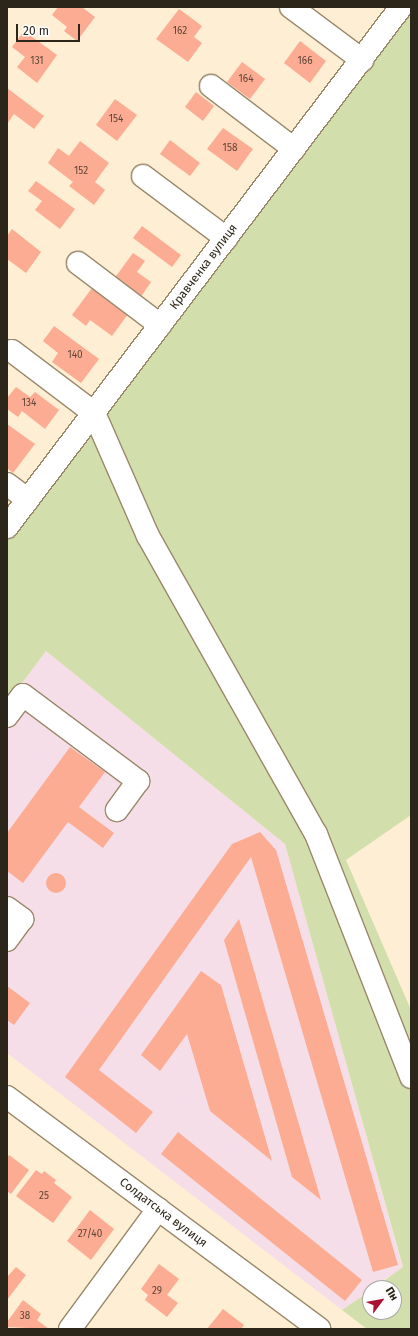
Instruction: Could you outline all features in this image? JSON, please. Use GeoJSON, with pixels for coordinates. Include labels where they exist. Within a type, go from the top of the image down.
{"type":"FeatureCollection","features":[{"type":"Feature","properties":{"kind":"street"},"geometry":{"type":"LineString","coordinates":[[291,7],[362,60]]}},
{"type":"Feature","properties":{"kind":"street","name":"Кравченка вулиця"},"geometry":{"type":"LineString","coordinates":[[7,527],[402,7]]}},
{"type":"Feature","properties":{"kind":"street"},"geometry":{"type":"LineString","coordinates":[[210,86],[294,149]]}},
{"type":"Feature","properties":{"kind":"street"},"geometry":{"type":"LineString","coordinates":[[143,176],[226,238]]}},
{"type":"Feature","properties":{"kind":"street"},"geometry":{"type":"LineString","coordinates":[[78,263],[160,325]]}},
{"type":"Feature","properties":{"kind":"street"},"geometry":{"type":"LineString","coordinates":[[12,351],[94,413],[148,536],[316,834],[411,1077]]}},
{"type":"Feature","properties":{"kind":"street"},"geometry":{"type":"LineString","coordinates":[[7,484],[28,500]]}},
{"type":"Feature","properties":{"kind":"street"},"geometry":{"type":"LineString","coordinates":[[7,716],[23,695],[138,780],[117,810]]}},
{"type":"Feature","properties":{"kind":"street"},"geometry":{"type":"LineString","coordinates":[[7,908],[22,919],[7,940]]}},
{"type":"Feature","properties":{"kind":"street","name":"Солдатська вулиця"},"geometry":{"type":"LineString","coordinates":[[7,1097],[319,1329]]}},
{"type":"Feature","properties":{"kind":"street"},"geometry":{"type":"LineString","coordinates":[[70,1329],[158,1209]]}},
{"type":"Feature","properties":{"kind":"shaded area"},"geometry":{"type":"Polygon","coordinates":[[[46,651],[285,844],[403,1268],[383,1280],[362,1280],[362,1296],[342,1310],[7,1053],[7,703],[46,651]]]}},
{"type":"Feature","properties":{"kind":"green space"},"geometry":{"type":"Polygon","coordinates":[[[411,10],[411,815],[346,860],[411,1010],[411,1329],[367,1329],[342,1310],[362,1296],[362,1320],[402,1320],[402,1280],[385,1280],[403,1267],[285,844],[46,651],[7,703],[7,540],[411,10]]]}},
{"type":"Feature","properties":{"kind":"building"},"geometry":{"type":"Polygon","coordinates":[[[58,7],[82,7],[95,17],[77,41],[64,31],[67,27],[52,15],[58,7]]]}},
{"type":"Feature","properties":{"kind":"building"},"geometry":{"type":"Polygon","coordinates":[[[179,9],[202,26],[194,37],[202,43],[188,62],[156,39],[179,9]]]}},
{"type":"Feature","properties":{"kind":"building"},"geometry":{"type":"Polygon","coordinates":[[[24,31],[57,55],[37,83],[17,67],[25,57],[12,47],[24,31]]]}},
{"type":"Feature","properties":{"kind":"building"},"geometry":{"type":"Polygon","coordinates":[[[300,41],[326,61],[310,83],[284,63],[300,41]]]}},
{"type":"Feature","properties":{"kind":"building"},"geometry":{"type":"Polygon","coordinates":[[[242,62],[265,79],[250,99],[227,82],[242,62]]]}},
{"type":"Feature","properties":{"kind":"building"},"geometry":{"type":"Polygon","coordinates":[[[7,88],[44,116],[34,129],[14,114],[7,124],[7,88]]]}},
{"type":"Feature","properties":{"kind":"building"},"geometry":{"type":"Polygon","coordinates":[[[196,92],[214,106],[203,121],[185,107],[196,92]]]}},
{"type":"Feature","properties":{"kind":"building"},"geometry":{"type":"Polygon","coordinates":[[[115,99],[137,115],[117,141],[96,125],[115,99]]]}},
{"type":"Feature","properties":{"kind":"building"},"geometry":{"type":"Polygon","coordinates":[[[223,128],[253,149],[237,171],[207,149],[223,128]]]}},
{"type":"Feature","properties":{"kind":"building"},"geometry":{"type":"Polygon","coordinates":[[[170,140],[200,163],[190,176],[160,154],[170,140]]]}},
{"type":"Feature","properties":{"kind":"building"},"geometry":{"type":"Polygon","coordinates":[[[80,141],[109,163],[95,182],[105,190],[94,205],[69,186],[73,182],[48,163],[58,148],[69,156],[80,141]]]}},
{"type":"Feature","properties":{"kind":"building"},"geometry":{"type":"Polygon","coordinates":[[[36,181],[75,209],[60,229],[35,210],[42,201],[28,191],[36,181]]]}},
{"type":"Feature","properties":{"kind":"building"},"geometry":{"type":"Polygon","coordinates":[[[142,226],[181,255],[172,267],[133,238],[142,226]]]}},
{"type":"Feature","properties":{"kind":"building"},"geometry":{"type":"Polygon","coordinates":[[[12,229],[41,252],[26,273],[7,259],[7,236],[12,229]]]}},
{"type":"Feature","properties":{"kind":"building"},"geometry":{"type":"Polygon","coordinates":[[[133,253],[145,261],[137,272],[151,282],[140,298],[114,279],[133,253]]]}},
{"type":"Feature","properties":{"kind":"building"},"geometry":{"type":"Polygon","coordinates":[[[92,288],[128,314],[112,336],[90,320],[86,326],[72,315],[92,288]]]}},
{"type":"Feature","properties":{"kind":"building"},"geometry":{"type":"Polygon","coordinates":[[[54,326],[99,359],[81,383],[52,362],[58,353],[43,341],[54,326]]]}},
{"type":"Feature","properties":{"kind":"building"},"geometry":{"type":"Polygon","coordinates":[[[16,387],[30,397],[35,392],[59,410],[45,429],[22,411],[18,417],[7,409],[7,398],[16,387]]]}},
{"type":"Feature","properties":{"kind":"building"},"geometry":{"type":"Polygon","coordinates":[[[7,424],[35,444],[13,473],[7,468],[7,424]]]}},
{"type":"Feature","properties":{"kind":"building"},"geometry":{"type":"Polygon","coordinates":[[[70,747],[105,772],[79,807],[114,833],[103,848],[68,822],[23,883],[7,871],[7,833],[70,747]]]}},
{"type":"Feature","properties":{"kind":"building"},"geometry":{"type":"Polygon","coordinates":[[[260,832],[276,850],[398,1265],[373,1272],[251,857],[99,1070],[153,1112],[136,1133],[65,1077],[232,844],[260,832]]]}},
{"type":"Feature","properties":{"kind":"building"},"geometry":{"type":"Polygon","coordinates":[[[56,873],[63,876],[66,883],[63,890],[56,893],[49,890],[46,883],[49,876],[56,873]]]}},
{"type":"Feature","properties":{"kind":"building"},"geometry":{"type":"Polygon","coordinates":[[[239,919],[321,1200],[292,1177],[224,940],[239,919]]]}},
{"type":"Feature","properties":{"kind":"building"},"geometry":{"type":"Polygon","coordinates":[[[201,971],[221,985],[272,1161],[210,1111],[187,1034],[160,1071],[141,1055],[201,971]]]}},
{"type":"Feature","properties":{"kind":"building"},"geometry":{"type":"Polygon","coordinates":[[[7,986],[30,1003],[14,1025],[7,1020],[7,986]]]}},
{"type":"Feature","properties":{"kind":"building"},"geometry":{"type":"Polygon","coordinates":[[[178,1132],[362,1280],[345,1301],[161,1154],[178,1132]]]}},
{"type":"Feature","properties":{"kind":"building"},"geometry":{"type":"Polygon","coordinates":[[[9,1155],[29,1170],[11,1194],[7,1191],[7,1158],[9,1155]]]}},
{"type":"Feature","properties":{"kind":"building"},"geometry":{"type":"Polygon","coordinates":[[[36,1170],[42,1174],[44,1171],[56,1180],[54,1183],[72,1197],[53,1223],[16,1196],[36,1170]]]}},
{"type":"Feature","properties":{"kind":"building"},"geometry":{"type":"Polygon","coordinates":[[[90,1210],[114,1229],[91,1260],[67,1241],[90,1210]]]}},
{"type":"Feature","properties":{"kind":"building"},"geometry":{"type":"Polygon","coordinates":[[[159,1264],[179,1279],[167,1295],[178,1303],[167,1317],[145,1300],[148,1295],[141,1289],[159,1264]]]}},
{"type":"Feature","properties":{"kind":"building"},"geometry":{"type":"Polygon","coordinates":[[[16,1267],[26,1275],[7,1300],[7,1277],[16,1267]]]}},
{"type":"Feature","properties":{"kind":"building"},"geometry":{"type":"Polygon","coordinates":[[[23,1300],[41,1314],[37,1320],[49,1329],[7,1327],[7,1322],[23,1300]]]}},
{"type":"Feature","properties":{"kind":"building"},"geometry":{"type":"Polygon","coordinates":[[[223,1309],[244,1325],[241,1329],[207,1329],[223,1309]]]}}]}
